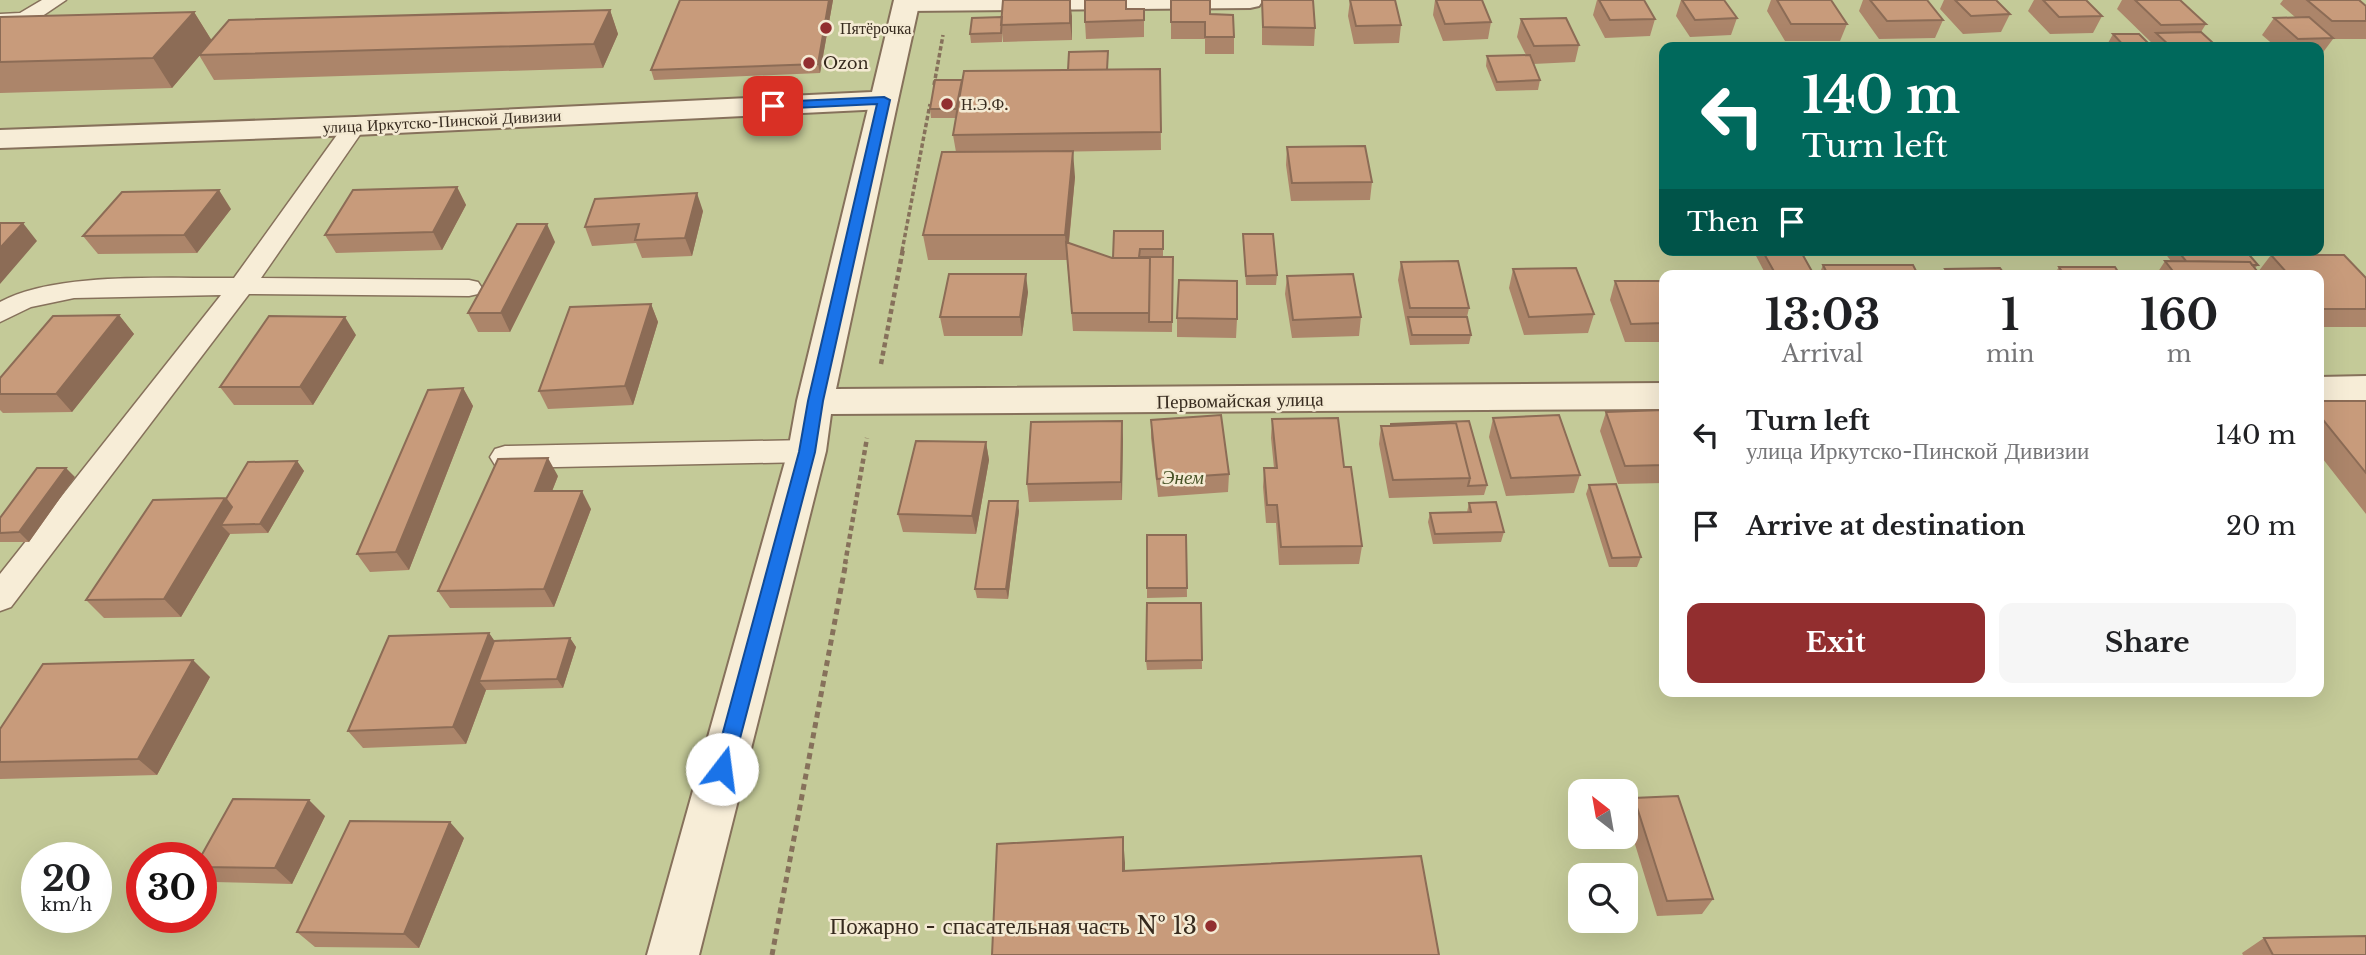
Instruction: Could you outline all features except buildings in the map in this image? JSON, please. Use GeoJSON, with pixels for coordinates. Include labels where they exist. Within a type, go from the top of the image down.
{"type":"FeatureCollection","features":[{"type":"Feature","properties":{"kind":"street"},"geometry":{"type":"LineString","coordinates":[[673,955],[807,452],[815,401],[907,1],[948,4],[1250,0]]}},
{"type":"Feature","properties":{"kind":"street","name":"улица Иркутско-Пинской Дивизии"},"geometry":{"type":"LineString","coordinates":[[0,139],[355,126],[884,100]]}},
{"type":"Feature","properties":{"kind":"street"},"geometry":{"type":"LineString","coordinates":[[2324,390],[2366,389]]}},
{"type":"Feature","properties":{"kind":"street","name":"Первомайская улица"},"geometry":{"type":"LineString","coordinates":[[815,401],[873,403],[1659,396]]}},
{"type":"Feature","properties":{"kind":"lane"},"geometry":{"type":"LineString","coordinates":[[0,20],[24,19],[56,0]]}},
{"type":"Feature","properties":{"kind":"lane"},"geometry":{"type":"LineString","coordinates":[[0,598],[242,286],[355,126]]}},
{"type":"Feature","properties":{"kind":"lane"},"geometry":{"type":"LineString","coordinates":[[0,313],[24,300],[74,290],[242,286],[469,288]]}},
{"type":"Feature","properties":{"kind":"lane"},"geometry":{"type":"LineString","coordinates":[[505,457],[807,452]]}},
{"type":"Feature","properties":{"kind":"path"},"geometry":{"type":"LineString","coordinates":[[933,89],[948,4]]}},
{"type":"Feature","properties":{"kind":"path"},"geometry":{"type":"LineString","coordinates":[[772,955],[931,103]]}},
{"type":"Feature","properties":{"kind":"green space","name":"Энем"},"geometry":{"type":"Polygon","coordinates":[[[0,0],[2366,0],[2366,955],[0,955],[0,0]]]}},
{"type":"Feature","properties":{"kind":"place","name":"Пятёрочка"},"geometry":{"type":"Point","coordinates":[826,28]}},
{"type":"Feature","properties":{"kind":"place","name":"Ozon"},"geometry":{"type":"Point","coordinates":[809,63]}},
{"type":"Feature","properties":{"kind":"place","name":"Н.Э.Ф."},"geometry":{"type":"Point","coordinates":[947,104]}},
{"type":"Feature","properties":{"kind":"place","name":"Пожарно - спасательная часть № 13"},"geometry":{"type":"Point","coordinates":[1211,926]}},
{"type":"Feature","properties":{"kind":"route"},"geometry":{"type":"LineString","coordinates":[[722,769],[807,452],[815,401],[884,100],[773,106]]}}]}
